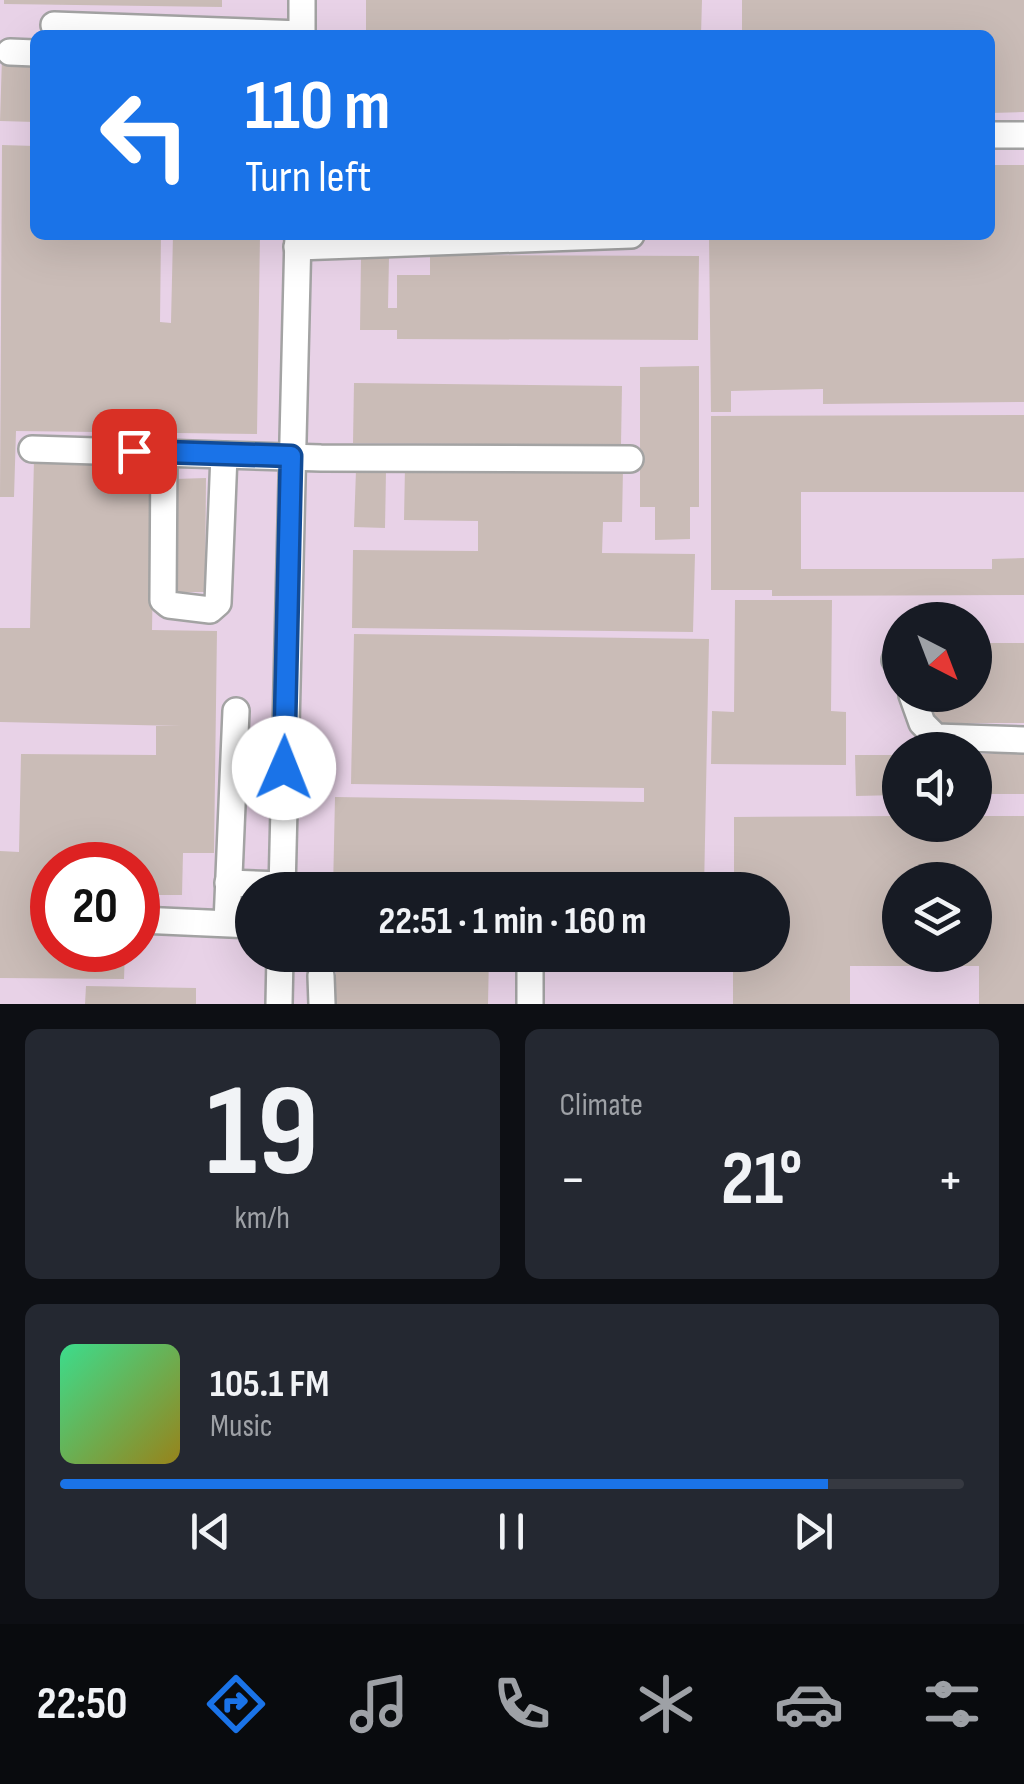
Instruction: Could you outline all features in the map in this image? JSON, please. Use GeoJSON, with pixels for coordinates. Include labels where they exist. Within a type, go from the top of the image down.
{"type":"FeatureCollection","features":[{"type":"Feature","properties":{"kind":"lane"},"geometry":{"type":"LineString","coordinates":[[302,0],[302,30]]}},
{"type":"Feature","properties":{"kind":"lane"},"geometry":{"type":"LineString","coordinates":[[54,25],[192,30]]}},
{"type":"Feature","properties":{"kind":"lane"},"geometry":{"type":"LineString","coordinates":[[995,135],[1024,135]]}},
{"type":"Feature","properties":{"kind":"lane"},"geometry":{"type":"LineString","coordinates":[[282,872],[297,241],[353,240]]}},
{"type":"Feature","properties":{"kind":"lane"},"geometry":{"type":"LineString","coordinates":[[32,449],[630,459]]}},
{"type":"Feature","properties":{"kind":"lane"},"geometry":{"type":"LineString","coordinates":[[164,452],[162,600],[169,606],[210,610],[218,603],[224,454]]}},
{"type":"Feature","properties":{"kind":"lane"},"geometry":{"type":"LineString","coordinates":[[235,907],[228,883],[236,712]]}},
{"type":"Feature","properties":{"kind":"lane"},"geometry":{"type":"LineString","coordinates":[[918,712],[922,723],[936,737],[1024,740]]}},
{"type":"Feature","properties":{"kind":"lane"},"geometry":{"type":"LineString","coordinates":[[228,883],[235,884]]}},
{"type":"Feature","properties":{"kind":"lane"},"geometry":{"type":"LineString","coordinates":[[160,921],[235,924]]}},
{"type":"Feature","properties":{"kind":"lane"},"geometry":{"type":"LineString","coordinates":[[280,972],[280,1004]]}},
{"type":"Feature","properties":{"kind":"lane"},"geometry":{"type":"LineString","coordinates":[[530,972],[530,1004]]}},
{"type":"Feature","properties":{"kind":"lane"},"geometry":{"type":"LineString","coordinates":[[322,976],[322,1004]]}},
{"type":"Feature","properties":{"kind":"shaded area"},"geometry":{"type":"Polygon","coordinates":[[[0,0],[1024,0],[1024,1004],[0,1004],[0,0]]]}},
{"type":"Feature","properties":{"kind":"building"},"geometry":{"type":"Polygon","coordinates":[[[4,0],[222,0],[222,7],[4,4],[4,0]]]}},
{"type":"Feature","properties":{"kind":"building"},"geometry":{"type":"Polygon","coordinates":[[[366,0],[702,0],[701,30],[366,30],[366,0]]]}},
{"type":"Feature","properties":{"kind":"building"},"geometry":{"type":"Polygon","coordinates":[[[742,0],[1024,0],[1024,112],[995,113],[995,30],[742,30],[742,0]]]}},
{"type":"Feature","properties":{"kind":"building"},"geometry":{"type":"Polygon","coordinates":[[[2,57],[30,58],[30,122],[0,121],[2,57]]]}},
{"type":"Feature","properties":{"kind":"building"},"geometry":{"type":"Polygon","coordinates":[[[2,145],[30,146],[30,240],[161,240],[160,322],[171,323],[173,240],[260,240],[257,434],[16,431],[14,497],[0,497],[2,145]]]}},
{"type":"Feature","properties":{"kind":"building"},"geometry":{"type":"Polygon","coordinates":[[[995,165],[1024,165],[1024,402],[823,404],[823,389],[731,391],[731,412],[711,412],[709,240],[995,240],[995,165]]]}},
{"type":"Feature","properties":{"kind":"building"},"geometry":{"type":"Polygon","coordinates":[[[430,255],[699,256],[698,340],[397,339],[397,330],[360,330],[361,257],[389,257],[388,308],[397,308],[397,275],[430,275],[430,255]]]}},
{"type":"Feature","properties":{"kind":"building"},"geometry":{"type":"Polygon","coordinates":[[[699,366],[699,507],[690,507],[690,539],[655,540],[655,507],[640,507],[640,367],[699,366]]]}},
{"type":"Feature","properties":{"kind":"building"},"geometry":{"type":"Polygon","coordinates":[[[354,383],[622,386],[621,445],[353,443],[354,383]]]}},
{"type":"Feature","properties":{"kind":"building"},"geometry":{"type":"Polygon","coordinates":[[[1024,415],[1024,492],[801,492],[801,569],[992,569],[992,559],[1024,558],[1024,595],[772,596],[772,590],[711,590],[711,416],[1024,415]]]}},
{"type":"Feature","properties":{"kind":"building"},"geometry":{"type":"Polygon","coordinates":[[[34,459],[155,461],[152,630],[217,631],[214,853],[183,853],[182,895],[160,895],[160,842],[30,842],[30,972],[124,972],[124,979],[0,978],[0,851],[19,852],[21,754],[156,755],[156,726],[181,726],[0,722],[0,628],[30,628],[34,459]]]}},
{"type":"Feature","properties":{"kind":"building"},"geometry":{"type":"Polygon","coordinates":[[[405,466],[623,469],[622,522],[603,522],[602,553],[695,554],[693,632],[352,628],[353,550],[478,551],[478,521],[404,520],[405,466]]]}},
{"type":"Feature","properties":{"kind":"building"},"geometry":{"type":"Polygon","coordinates":[[[356,470],[386,471],[385,528],[354,527],[356,470]]]}},
{"type":"Feature","properties":{"kind":"building"},"geometry":{"type":"Polygon","coordinates":[[[206,478],[205,592],[174,592],[175,479],[206,478]]]}},
{"type":"Feature","properties":{"kind":"building"},"geometry":{"type":"Polygon","coordinates":[[[735,600],[832,600],[831,711],[846,712],[846,765],[711,764],[712,711],[734,712],[735,600]]]}},
{"type":"Feature","properties":{"kind":"building"},"geometry":{"type":"Polygon","coordinates":[[[354,634],[709,639],[704,872],[333,872],[335,797],[644,802],[644,788],[351,784],[354,634]]]}},
{"type":"Feature","properties":{"kind":"building"},"geometry":{"type":"Polygon","coordinates":[[[992,643],[1024,643],[1024,723],[931,723],[931,712],[992,712],[992,643]]]}},
{"type":"Feature","properties":{"kind":"building"},"geometry":{"type":"Polygon","coordinates":[[[992,754],[1024,754],[1024,794],[992,794],[992,754]]]}},
{"type":"Feature","properties":{"kind":"building"},"geometry":{"type":"Polygon","coordinates":[[[855,755],[882,755],[882,795],[856,796],[855,755]]]}},
{"type":"Feature","properties":{"kind":"building"},"geometry":{"type":"Polygon","coordinates":[[[882,816],[882,842],[992,842],[992,816],[1024,816],[1024,1004],[979,1004],[979,972],[992,972],[992,862],[882,862],[882,966],[850,966],[850,1004],[733,1004],[733,972],[790,972],[790,872],[734,872],[734,817],[882,816]]]}},
{"type":"Feature","properties":{"kind":"building"},"geometry":{"type":"Polygon","coordinates":[[[336,972],[489,972],[488,1004],[336,1004],[336,972]]]}},
{"type":"Feature","properties":{"kind":"building"},"geometry":{"type":"Polygon","coordinates":[[[86,986],[196,988],[196,1004],[85,1004],[86,986]]]}},
{"type":"Feature","properties":{"kind":"route"},"geometry":{"type":"LineString","coordinates":[[134,451],[291,456],[284,768]]}}]}
